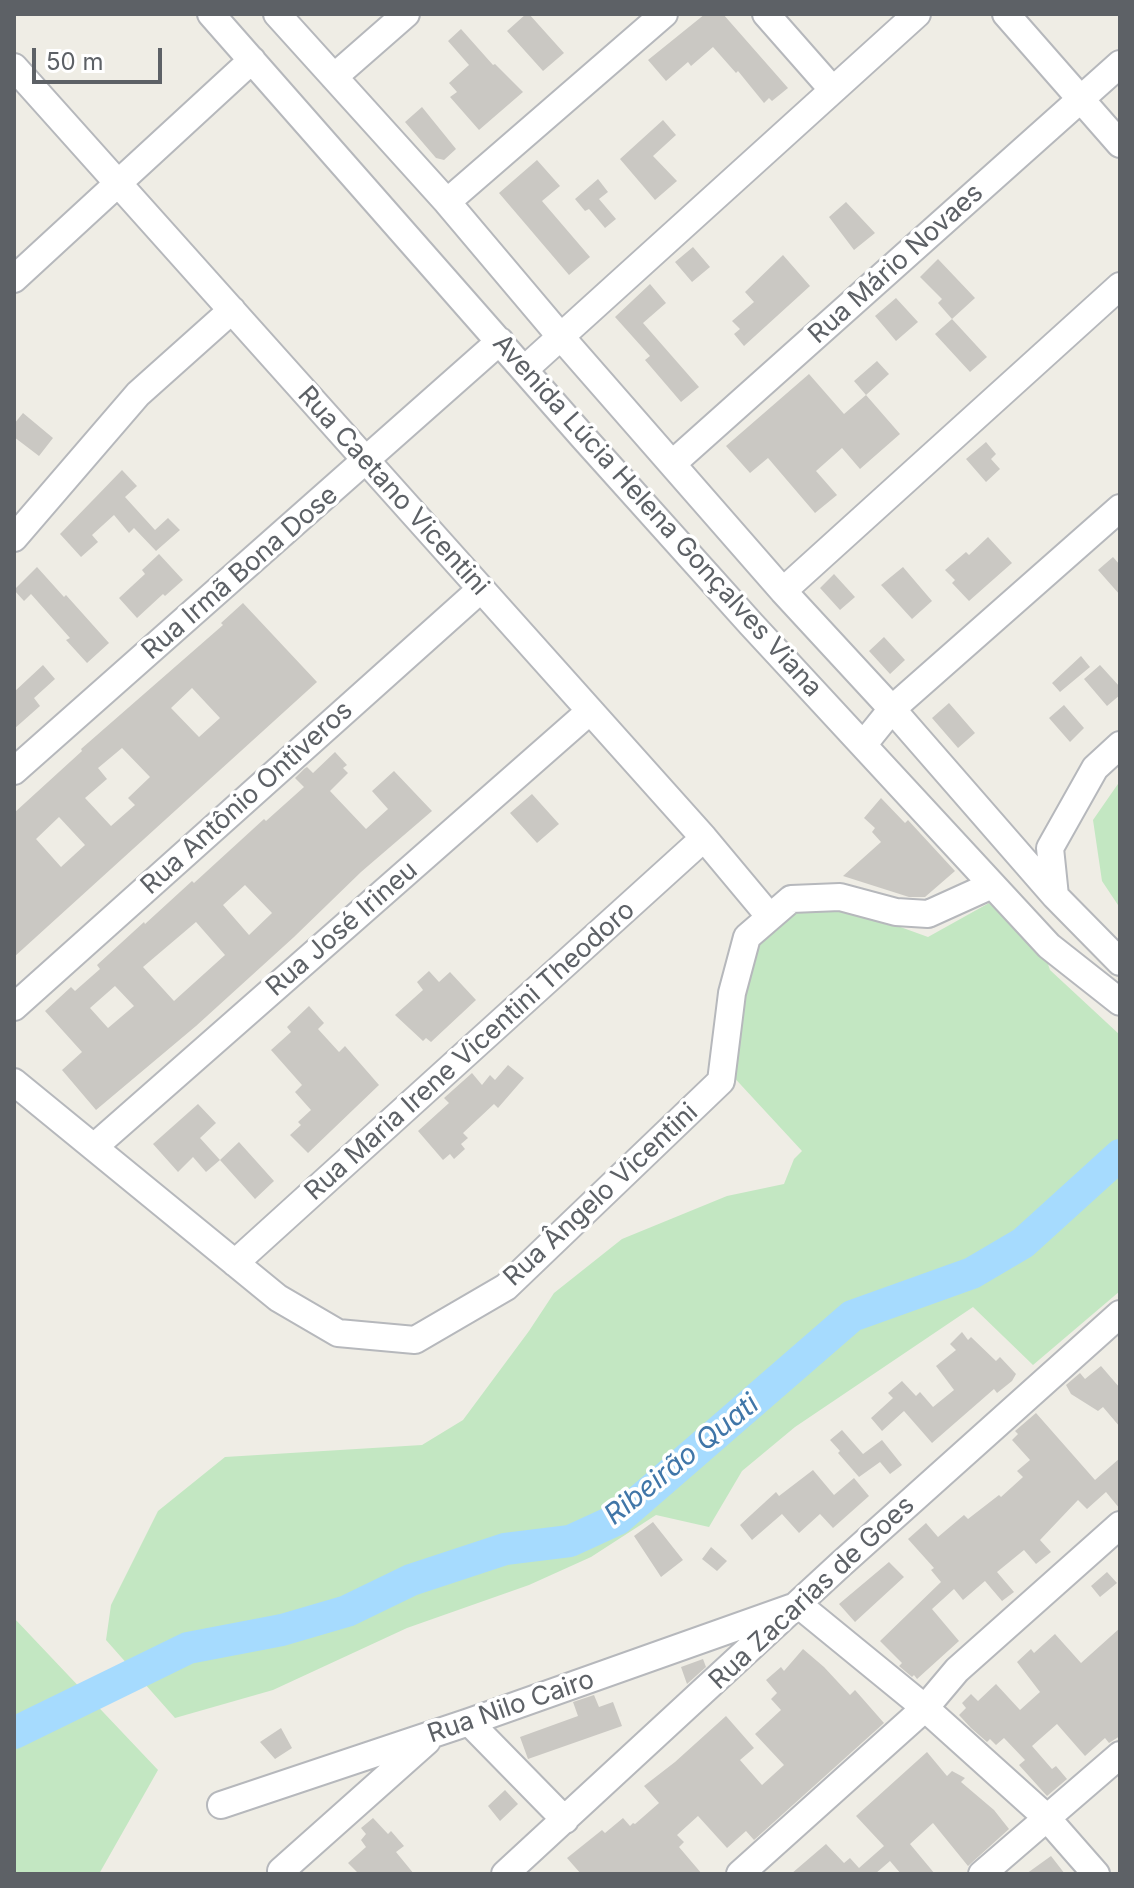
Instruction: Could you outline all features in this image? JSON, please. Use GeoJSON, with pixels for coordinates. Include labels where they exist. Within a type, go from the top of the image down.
{"type":"FeatureCollection","features":[{"type":"Feature","properties":{"kind":"street","name":"Avenida Lúcia Helena Gonçalves Viana"},"geometry":{"type":"LineString","coordinates":[[211,14],[583,437],[863,745],[1049,946],[1120,1002]]}},
{"type":"Feature","properties":{"kind":"street","name":"Avenida Lúcia Helena Gonçalves Viana"},"geometry":{"type":"LineString","coordinates":[[277,14],[447,202],[783,591],[892,709],[1055,896],[1120,962]]}},
{"type":"Feature","properties":{"kind":"street"},"geometry":{"type":"LineString","coordinates":[[334,77],[406,14]]}},
{"type":"Feature","properties":{"kind":"street"},"geometry":{"type":"LineString","coordinates":[[447,202],[664,14]]}},
{"type":"Feature","properties":{"kind":"street"},"geometry":{"type":"LineString","coordinates":[[766,14],[832,89]]}},
{"type":"Feature","properties":{"kind":"street"},"geometry":{"type":"LineString","coordinates":[[525,369],[917,14]]}},
{"type":"Feature","properties":{"kind":"street"},"geometry":{"type":"LineString","coordinates":[[1006,14],[1120,144]]}},
{"type":"Feature","properties":{"kind":"street"},"geometry":{"type":"LineString","coordinates":[[14,279],[252,60]]}},
{"type":"Feature","properties":{"kind":"street","name":"Rua Mário Novaes"},"geometry":{"type":"LineString","coordinates":[[672,464],[1120,64]]}},
{"type":"Feature","properties":{"kind":"street","name":"Rua Caetano Vicentini"},"geometry":{"type":"LineString","coordinates":[[14,67],[704,838],[770,917]]}},
{"type":"Feature","properties":{"kind":"street"},"geometry":{"type":"LineString","coordinates":[[783,591],[1120,286]]}},
{"type":"Feature","properties":{"kind":"street"},"geometry":{"type":"LineString","coordinates":[[14,538],[138,394],[232,310]]}},
{"type":"Feature","properties":{"kind":"street","name":"Rua Irmã Bona Dose"},"geometry":{"type":"LineString","coordinates":[[14,771],[500,341]]}},
{"type":"Feature","properties":{"kind":"street"},"geometry":{"type":"LineString","coordinates":[[863,745],[892,709],[1120,508]]}},
{"type":"Feature","properties":{"kind":"street","name":"Rua Antônio Ontiveros"},"geometry":{"type":"LineString","coordinates":[[14,1007],[481,589]]}},
{"type":"Feature","properties":{"kind":"street","name":"Rua José Irineu"},"geometry":{"type":"LineString","coordinates":[[94,1147],[590,711]]}},
{"type":"Feature","properties":{"kind":"street"},"geometry":{"type":"LineString","coordinates":[[1055,896],[1050,848],[1095,768],[1120,745]]}},
{"type":"Feature","properties":{"kind":"street","name":"Rua Maria Irene Vicentini Theodoro"},"geometry":{"type":"LineString","coordinates":[[235,1263],[704,838]]}},
{"type":"Feature","properties":{"kind":"street","name":"Rua Ângelo Vicentini"},"geometry":{"type":"LineString","coordinates":[[14,1082],[278,1298],[338,1333],[415,1340],[506,1287],[721,1081],[732,993],[747,937],[791,899],[840,897],[896,912],[928,914],[992,885]]}},
{"type":"Feature","properties":{"kind":"street","name":"Rua Zacarias de Goes"},"geometry":{"type":"LineString","coordinates":[[505,1874],[841,1564],[1120,1314]]}},
{"type":"Feature","properties":{"kind":"street"},"geometry":{"type":"LineString","coordinates":[[740,1874],[925,1708],[957,1670],[1120,1525]]}},
{"type":"Feature","properties":{"kind":"street"},"geometry":{"type":"LineString","coordinates":[[799,1605],[925,1708],[1046,1817],[1096,1874]]}},
{"type":"Feature","properties":{"kind":"street","name":"Rua Nilo Cairo"},"geometry":{"type":"LineString","coordinates":[[221,1805],[469,1722],[799,1605]]}},
{"type":"Feature","properties":{"kind":"street"},"geometry":{"type":"LineString","coordinates":[[469,1722],[565,1820]]}},
{"type":"Feature","properties":{"kind":"street"},"geometry":{"type":"LineString","coordinates":[[281,1871],[436,1733]]}},
{"type":"Feature","properties":{"kind":"street"},"geometry":{"type":"LineString","coordinates":[[982,1874],[1120,1755]]}},
{"type":"Feature","properties":{"kind":"street"},"geometry":{"type":"LineString","coordinates":[[345,1763],[364,1797]]}},
{"type":"Feature","properties":{"kind":"green space"},"geometry":{"type":"Polygon","coordinates":[[[1120,781],[1120,908],[1102,881],[1093,820],[1120,781]]]}},
{"type":"Feature","properties":{"kind":"green space"},"geometry":{"type":"Polygon","coordinates":[[[989,903],[1047,961],[1050,970],[1120,1035],[1120,1291],[1033,1365],[973,1307],[795,1427],[742,1471],[709,1527],[656,1515],[591,1557],[529,1585],[407,1628],[273,1690],[175,1718],[106,1640],[111,1605],[158,1511],[225,1457],[422,1445],[463,1420],[554,1293],[622,1239],[727,1196],[784,1184],[794,1159],[802,1151],[729,1072],[748,970],[762,934],[788,914],[813,904],[870,916],[928,937],[989,903]]]}},
{"type":"Feature","properties":{"kind":"green space"},"geometry":{"type":"Polygon","coordinates":[[[14,1618],[158,1770],[99,1874],[14,1874],[14,1618]]]}},
{"type":"Feature","properties":{"kind":"building"},"geometry":{"type":"Polygon","coordinates":[[[526,14],[564,53],[543,71],[507,31],[526,14]]]}},
{"type":"Feature","properties":{"kind":"building"},"geometry":{"type":"Polygon","coordinates":[[[705,14],[723,14],[788,88],[772,101],[769,98],[764,103],[713,47],[691,66],[688,62],[666,81],[648,60],[705,14]]]}},
{"type":"Feature","properties":{"kind":"building"},"geometry":{"type":"Polygon","coordinates":[[[461,29],[493,65],[523,92],[479,130],[450,97],[457,92],[449,83],[469,65],[448,41],[461,29]]]}},
{"type":"Feature","properties":{"kind":"building"},"geometry":{"type":"Polygon","coordinates":[[[422,107],[456,149],[444,160],[436,158],[405,122],[422,107]]]}},
{"type":"Feature","properties":{"kind":"building"},"geometry":{"type":"Polygon","coordinates":[[[663,120],[676,135],[653,156],[677,181],[655,200],[620,159],[663,120]]]}},
{"type":"Feature","properties":{"kind":"building"},"geometry":{"type":"Polygon","coordinates":[[[537,160],[560,186],[542,201],[590,257],[569,275],[499,193],[537,160]]]}},
{"type":"Feature","properties":{"kind":"building"},"geometry":{"type":"Polygon","coordinates":[[[598,179],[608,192],[599,199],[616,219],[605,228],[589,209],[585,211],[575,199],[598,179]]]}},
{"type":"Feature","properties":{"kind":"building"},"geometry":{"type":"Polygon","coordinates":[[[846,202],[875,233],[854,250],[829,217],[846,202]]]}},
{"type":"Feature","properties":{"kind":"building"},"geometry":{"type":"Polygon","coordinates":[[[693,247],[710,267],[692,282],[675,262],[693,247]]]}},
{"type":"Feature","properties":{"kind":"building"},"geometry":{"type":"Polygon","coordinates":[[[783,255],[810,286],[744,346],[734,334],[740,329],[732,321],[754,302],[745,292],[783,255]]]}},
{"type":"Feature","properties":{"kind":"building"},"geometry":{"type":"Polygon","coordinates":[[[938,259],[975,298],[952,319],[938,303],[942,299],[920,277],[938,259]]]}},
{"type":"Feature","properties":{"kind":"building"},"geometry":{"type":"Polygon","coordinates":[[[650,284],[666,303],[643,323],[699,387],[681,402],[645,360],[650,356],[615,317],[650,284]]]}},
{"type":"Feature","properties":{"kind":"building"},"geometry":{"type":"Polygon","coordinates":[[[896,298],[918,322],[896,341],[875,316],[896,298]]]}},
{"type":"Feature","properties":{"kind":"building"},"geometry":{"type":"Polygon","coordinates":[[[952,319],[987,357],[970,372],[935,334],[952,319]]]}},
{"type":"Feature","properties":{"kind":"building"},"geometry":{"type":"Polygon","coordinates":[[[877,361],[889,374],[866,395],[854,381],[877,361]]]}},
{"type":"Feature","properties":{"kind":"building"},"geometry":{"type":"Polygon","coordinates":[[[809,374],[844,414],[866,395],[900,434],[860,469],[842,448],[816,471],[837,495],[815,513],[768,458],[750,473],[726,446],[809,374]]]}},
{"type":"Feature","properties":{"kind":"building"},"geometry":{"type":"Polygon","coordinates":[[[23,413],[53,438],[39,456],[14,437],[14,424],[23,413]]]}},
{"type":"Feature","properties":{"kind":"building"},"geometry":{"type":"Polygon","coordinates":[[[986,442],[996,454],[991,459],[1000,469],[986,482],[966,459],[986,442]]]}},
{"type":"Feature","properties":{"kind":"building"},"geometry":{"type":"Polygon","coordinates":[[[122,470],[137,486],[125,497],[155,530],[168,518],[180,530],[156,551],[134,528],[129,533],[114,515],[92,535],[98,542],[81,557],[60,534],[122,470]]]}},
{"type":"Feature","properties":{"kind":"building"},"geometry":{"type":"Polygon","coordinates":[[[988,537],[1012,563],[969,601],[952,583],[955,580],[945,570],[966,552],[969,555],[988,537]]]}},
{"type":"Feature","properties":{"kind":"building"},"geometry":{"type":"Polygon","coordinates":[[[159,554],[183,580],[137,618],[119,598],[145,574],[142,570],[159,554]]]}},
{"type":"Feature","properties":{"kind":"building"},"geometry":{"type":"Polygon","coordinates":[[[1113,557],[1120,565],[1120,595],[1098,570],[1113,557]]]}},
{"type":"Feature","properties":{"kind":"building"},"geometry":{"type":"Polygon","coordinates":[[[37,567],[109,643],[87,663],[66,640],[70,638],[31,594],[24,601],[14,590],[37,567]]]}},
{"type":"Feature","properties":{"kind":"building"},"geometry":{"type":"Polygon","coordinates":[[[903,567],[932,601],[912,619],[881,585],[903,567]]]}},
{"type":"Feature","properties":{"kind":"building"},"geometry":{"type":"Polygon","coordinates":[[[834,574],[855,597],[840,610],[820,588],[834,574]]]}},
{"type":"Feature","properties":{"kind":"building"},"geometry":{"type":"Polygon","coordinates":[[[243,603],[317,682],[14,957],[14,813],[81,749],[223,625],[221,623],[243,603]],[[192,688],[171,708],[199,737],[220,718],[192,688]],[[122,748],[98,768],[107,779],[85,798],[111,826],[135,805],[128,798],[150,777],[122,748]],[[59,817],[36,839],[61,867],[85,845],[59,817]]]}},
{"type":"Feature","properties":{"kind":"building"},"geometry":{"type":"Polygon","coordinates":[[[884,637],[905,660],[890,674],[869,651],[884,637]]]}},
{"type":"Feature","properties":{"kind":"building"},"geometry":{"type":"Polygon","coordinates":[[[1081,656],[1090,667],[1060,692],[1052,683],[1081,656]]]}},
{"type":"Feature","properties":{"kind":"building"},"geometry":{"type":"Polygon","coordinates":[[[43,665],[55,679],[34,698],[40,706],[14,729],[14,692],[43,665]]]}},
{"type":"Feature","properties":{"kind":"building"},"geometry":{"type":"Polygon","coordinates":[[[1100,665],[1120,687],[1120,695],[1107,706],[1084,679],[1100,665]]]}},
{"type":"Feature","properties":{"kind":"building"},"geometry":{"type":"Polygon","coordinates":[[[949,703],[975,733],[958,748],[932,718],[949,703]]]}},
{"type":"Feature","properties":{"kind":"building"},"geometry":{"type":"Polygon","coordinates":[[[1064,705],[1084,728],[1070,742],[1049,718],[1064,705]]]}},
{"type":"Feature","properties":{"kind":"building"},"geometry":{"type":"Polygon","coordinates":[[[335,752],[347,765],[343,768],[348,773],[330,791],[366,829],[388,809],[372,791],[394,771],[432,811],[361,872],[196,1026],[96,1110],[62,1070],[82,1052],[45,1011],[71,987],[75,991],[100,969],[97,965],[144,922],[192,881],[194,883],[304,787],[295,778],[304,769],[307,767],[313,773],[335,752]],[[245,885],[223,905],[249,935],[272,913],[245,885]],[[196,922],[143,967],[174,1001],[225,955],[196,922]],[[115,986],[90,1008],[108,1028],[134,1006],[115,986]]]}},
{"type":"Feature","properties":{"kind":"building"},"geometry":{"type":"Polygon","coordinates":[[[532,794],[559,824],[537,843],[510,813],[532,794]]]}},
{"type":"Feature","properties":{"kind":"building"},"geometry":{"type":"Polygon","coordinates":[[[881,798],[905,823],[908,820],[955,871],[925,897],[909,897],[843,876],[881,842],[872,832],[875,828],[864,818],[881,798]]]}},
{"type":"Feature","properties":{"kind":"building"},"geometry":{"type":"Polygon","coordinates":[[[429,971],[439,982],[450,972],[476,1000],[431,1042],[426,1038],[423,1041],[395,1015],[423,990],[417,982],[429,971]]]}},
{"type":"Feature","properties":{"kind":"building"},"geometry":{"type":"Polygon","coordinates":[[[309,1006],[324,1023],[318,1029],[339,1052],[345,1046],[379,1085],[308,1153],[290,1135],[311,1110],[295,1092],[302,1085],[271,1050],[291,1032],[287,1027],[309,1006]]]}},
{"type":"Feature","properties":{"kind":"building"},"geometry":{"type":"Polygon","coordinates":[[[508,1065],[524,1078],[498,1108],[494,1104],[463,1133],[468,1138],[461,1144],[465,1149],[454,1159],[450,1154],[443,1160],[418,1131],[449,1103],[444,1098],[472,1073],[482,1085],[490,1075],[495,1080],[508,1065]]]}},
{"type":"Feature","properties":{"kind":"building"},"geometry":{"type":"Polygon","coordinates":[[[198,1104],[216,1123],[200,1138],[220,1160],[206,1172],[193,1157],[178,1172],[153,1144],[198,1104]]]}},
{"type":"Feature","properties":{"kind":"building"},"geometry":{"type":"Polygon","coordinates":[[[239,1142],[274,1181],[255,1199],[220,1160],[239,1142]]]}},
{"type":"Feature","properties":{"kind":"building"},"geometry":{"type":"Polygon","coordinates":[[[962,1332],[996,1361],[1000,1357],[1016,1374],[1012,1381],[997,1393],[994,1389],[932,1443],[904,1411],[882,1431],[871,1418],[893,1398],[888,1393],[902,1381],[916,1396],[920,1392],[933,1407],[954,1390],[936,1366],[956,1350],[950,1344],[962,1332]]]}},
{"type":"Feature","properties":{"kind":"building"},"geometry":{"type":"Polygon","coordinates":[[[1101,1366],[1120,1388],[1120,1427],[1103,1407],[1098,1411],[1071,1394],[1066,1385],[1080,1373],[1085,1379],[1101,1366]]]}},
{"type":"Feature","properties":{"kind":"building"},"geometry":{"type":"Polygon","coordinates":[[[1036,1413],[1095,1480],[1120,1458],[1120,1509],[1106,1492],[1087,1509],[1078,1500],[1040,1540],[1051,1552],[1036,1564],[1024,1550],[997,1572],[1014,1592],[1002,1601],[985,1581],[963,1600],[954,1589],[932,1609],[959,1641],[917,1679],[914,1675],[912,1677],[899,1666],[902,1663],[880,1641],[941,1582],[931,1570],[934,1568],[908,1539],[926,1523],[938,1537],[964,1515],[968,1519],[999,1495],[1001,1497],[1023,1477],[1017,1471],[1030,1460],[1012,1440],[1018,1434],[1015,1431],[1036,1413]]]}},
{"type":"Feature","properties":{"kind":"building"},"geometry":{"type":"Polygon","coordinates":[[[842,1430],[863,1454],[882,1440],[902,1465],[890,1474],[880,1462],[859,1477],[830,1440],[842,1430]]]}},
{"type":"Feature","properties":{"kind":"building"},"geometry":{"type":"Polygon","coordinates":[[[813,1470],[834,1495],[854,1478],[869,1496],[833,1528],[820,1514],[799,1533],[782,1514],[752,1540],[740,1525],[776,1492],[779,1496],[813,1470]]]}},
{"type":"Feature","properties":{"kind":"building"},"geometry":{"type":"Polygon","coordinates":[[[653,1522],[683,1560],[661,1577],[634,1536],[653,1522]]]}},
{"type":"Feature","properties":{"kind":"building"},"geometry":{"type":"Polygon","coordinates":[[[711,1547],[727,1561],[717,1571],[702,1559],[711,1547]]]}},
{"type":"Feature","properties":{"kind":"building"},"geometry":{"type":"Polygon","coordinates":[[[889,1562],[904,1577],[855,1622],[839,1604],[889,1562]]]}},
{"type":"Feature","properties":{"kind":"building"},"geometry":{"type":"Polygon","coordinates":[[[1107,1572],[1117,1583],[1100,1597],[1091,1586],[1107,1572]]]}},
{"type":"Feature","properties":{"kind":"building"},"geometry":{"type":"Polygon","coordinates":[[[1120,1628],[1120,1736],[1109,1743],[1105,1738],[1085,1756],[1057,1724],[1032,1746],[1052,1769],[1056,1766],[1067,1779],[1047,1796],[1019,1765],[1025,1760],[1004,1738],[996,1745],[990,1739],[987,1742],[959,1715],[966,1708],[962,1703],[971,1694],[978,1701],[996,1684],[1020,1710],[1040,1692],[1017,1662],[1031,1649],[1034,1653],[1055,1634],[1081,1663],[1120,1628]]]}},
{"type":"Feature","properties":{"kind":"building"},"geometry":{"type":"Polygon","coordinates":[[[803,1649],[850,1695],[855,1690],[884,1723],[754,1840],[746,1831],[727,1848],[698,1816],[677,1835],[684,1842],[679,1847],[702,1874],[581,1874],[567,1858],[602,1830],[605,1833],[623,1818],[630,1826],[635,1824],[659,1803],[644,1786],[726,1716],[754,1748],[740,1760],[762,1785],[784,1765],[755,1734],[781,1710],[771,1699],[777,1693],[766,1680],[781,1667],[784,1671],[803,1649]]]}},
{"type":"Feature","properties":{"kind":"building"},"geometry":{"type":"Polygon","coordinates":[[[703,1659],[706,1667],[687,1684],[681,1667],[703,1659]]]}},
{"type":"Feature","properties":{"kind":"building"},"geometry":{"type":"Polygon","coordinates":[[[594,1695],[599,1707],[613,1702],[622,1726],[528,1759],[520,1737],[578,1716],[573,1702],[594,1695]]]}},
{"type":"Feature","properties":{"kind":"building"},"geometry":{"type":"Polygon","coordinates":[[[281,1728],[292,1748],[275,1759],[260,1742],[281,1728]]]}},
{"type":"Feature","properties":{"kind":"building"},"geometry":{"type":"Polygon","coordinates":[[[927,1752],[947,1776],[952,1771],[965,1778],[961,1782],[994,1810],[1009,1829],[968,1866],[933,1823],[910,1844],[935,1874],[901,1874],[890,1861],[875,1874],[791,1874],[826,1844],[844,1863],[850,1858],[859,1868],[884,1846],[856,1816],[927,1752]]]}},
{"type":"Feature","properties":{"kind":"building"},"geometry":{"type":"Polygon","coordinates":[[[505,1790],[518,1804],[500,1821],[488,1806],[505,1790]]]}},
{"type":"Feature","properties":{"kind":"building"},"geometry":{"type":"Polygon","coordinates":[[[373,1818],[388,1834],[391,1831],[404,1846],[396,1852],[414,1874],[359,1874],[348,1863],[366,1847],[361,1840],[366,1834],[361,1828],[373,1818]]]}},
{"type":"Feature","properties":{"kind":"building"},"geometry":{"type":"Polygon","coordinates":[[[1051,1856],[1065,1874],[1026,1874],[1051,1856]]]}},
{"type":"Feature","properties":{"kind":"waterway","name":"Ribeirão Quati"},"geometry":{"type":"LineString","coordinates":[[14,1733],[188,1648],[282,1630],[347,1611],[411,1580],[505,1549],[570,1541],[618,1519],[852,1316],[972,1273],[1023,1243],[1120,1155]]}}]}
